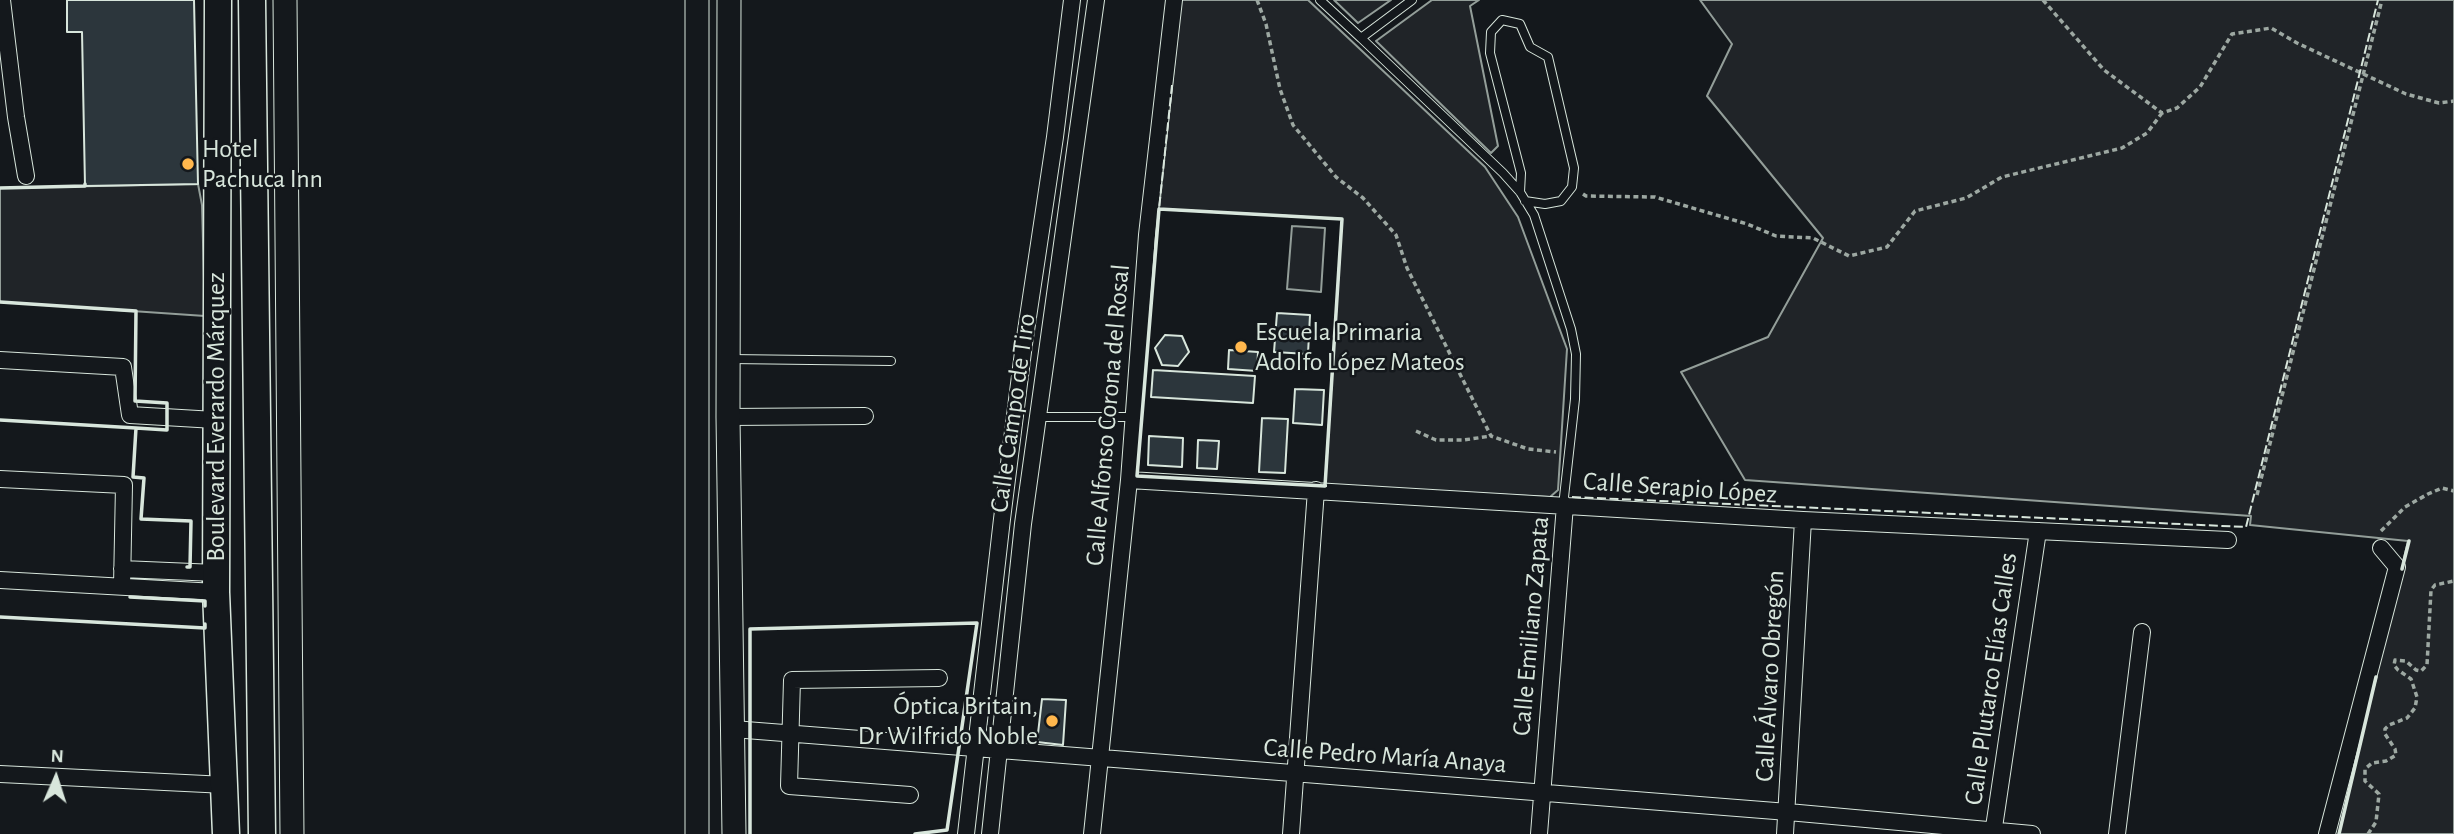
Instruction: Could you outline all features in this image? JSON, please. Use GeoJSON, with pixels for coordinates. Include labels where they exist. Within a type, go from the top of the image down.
{"type":"FeatureCollection","features":[{"type":"Feature","properties":{"kind":"main road","name":"Boulevard Everardo Márquez"},"geometry":{"type":"LineString","coordinates":[[218,0],[216,582],[226,834]]}},
{"type":"Feature","properties":{"kind":"main road"},"geometry":{"type":"LineString","coordinates":[[252,0],[262,834]]}},
{"type":"Feature","properties":{"kind":"main road"},"geometry":{"type":"LineString","coordinates":[[285,0],[292,834]]}},
{"type":"Feature","properties":{"kind":"main road"},"geometry":{"type":"LineString","coordinates":[[697,0],[697,834]]}},
{"type":"Feature","properties":{"kind":"main road"},"geometry":{"type":"LineString","coordinates":[[729,0],[729,417],[734,834]]}},
{"type":"Feature","properties":{"kind":"main road"},"geometry":{"type":"LineString","coordinates":[[698,387],[729,387]]}},
{"type":"Feature","properties":{"kind":"street"},"geometry":{"type":"LineString","coordinates":[[2,0],[8,117],[26,176]]}},
{"type":"Feature","properties":{"kind":"street","name":"Calle Campo de Tiro"},"geometry":{"type":"LineString","coordinates":[[966,834],[1024,344],[1072,0]]}},
{"type":"Feature","properties":{"kind":"street","name":"Calle Campo de Tiro"},"geometry":{"type":"LineString","coordinates":[[990,834],[1023,524],[1097,0]]}},
{"type":"Feature","properties":{"kind":"street","name":"Calle Alfonso Corona del Rosal"},"geometry":{"type":"LineString","coordinates":[[1092,834],[1129,480],[1147,235],[1174,0]]}},
{"type":"Feature","properties":{"kind":"street"},"geometry":{"type":"LineString","coordinates":[[1055,137],[1078,140]]}},
{"type":"Feature","properties":{"kind":"street"},"geometry":{"type":"LineString","coordinates":[[1024,344],[1046,347]]}},
{"type":"Feature","properties":{"kind":"street"},"geometry":{"type":"LineString","coordinates":[[0,360],[123,367],[130,415],[215,420]]}},
{"type":"Feature","properties":{"kind":"street"},"geometry":{"type":"LineString","coordinates":[[729,417],[865,416]]}},
{"type":"Feature","properties":{"kind":"street"},"geometry":{"type":"LineString","coordinates":[[0,479],[124,485],[122,586]]}},
{"type":"Feature","properties":{"kind":"street","name":"Calle Serapio López"},"geometry":{"type":"LineString","coordinates":[[1129,480],[1803,520],[2228,540]]}},
{"type":"Feature","properties":{"kind":"street"},"geometry":{"type":"LineString","coordinates":[[1291,834],[1315,490]]}},
{"type":"Feature","properties":{"kind":"street","name":"Calle Emiliano Zapata"},"geometry":{"type":"LineString","coordinates":[[1539,834],[1565,505]]}},
{"type":"Feature","properties":{"kind":"street","name":"Calle Álvaro Obregón"},"geometry":{"type":"LineString","coordinates":[[1785,834],[1803,520]]}},
{"type":"Feature","properties":{"kind":"street","name":"Calle Plutarco Elías Calles"},"geometry":{"type":"LineString","coordinates":[[1994,832],[2038,531]]}},
{"type":"Feature","properties":{"kind":"street"},"geometry":{"type":"LineString","coordinates":[[2327,834],[2397,567],[2381,548]]}},
{"type":"Feature","properties":{"kind":"street"},"geometry":{"type":"LineString","coordinates":[[122,569],[216,582]]}},
{"type":"Feature","properties":{"kind":"street"},"geometry":{"type":"LineString","coordinates":[[0,580],[122,586],[216,582]]}},
{"type":"Feature","properties":{"kind":"street"},"geometry":{"type":"LineString","coordinates":[[2117,834],[2142,632]]}},
{"type":"Feature","properties":{"kind":"street"},"geometry":{"type":"LineString","coordinates":[[911,794],[789,786],[792,680],[939,678]]}},
{"type":"Feature","properties":{"kind":"street","name":"Calle Pedro María Anaya"},"geometry":{"type":"LineString","coordinates":[[733,729],[1787,812],[1950,830],[2032,834]]}},
{"type":"Feature","properties":{"kind":"street"},"geometry":{"type":"LineString","coordinates":[[0,774],[226,785]]}},
{"type":"Feature","properties":{"kind":"lane"},"geometry":{"type":"LineString","coordinates":[[1320,0],[1520,192],[1534,215],[1571,329],[1576,354],[1575,399],[1565,505]]}},
{"type":"Feature","properties":{"kind":"lane"},"geometry":{"type":"LineString","coordinates":[[1361,38],[1412,0]]}},
{"type":"Feature","properties":{"kind":"lane"},"geometry":{"type":"LineString","coordinates":[[1520,192],[1521,173],[1490,53],[1491,32],[1502,20],[1520,24],[1531,47],[1548,57],[1574,168],[1573,187],[1560,201],[1545,204],[1525,201]]}},
{"type":"Feature","properties":{"kind":"lane"},"geometry":{"type":"LineString","coordinates":[[729,359],[891,361]]}},
{"type":"Feature","properties":{"kind":"lane"},"geometry":{"type":"LineString","coordinates":[[1037,417],[1133,418]]}},
{"type":"Feature","properties":{"kind":"path"},"geometry":{"type":"LineString","coordinates":[[1257,0],[1266,24],[1280,89],[1293,125],[1336,177],[1363,198],[1396,235],[1407,268],[1491,436]]}},
{"type":"Feature","properties":{"kind":"path"},"geometry":{"type":"LineString","coordinates":[[2043,0],[2104,70],[2162,113]]}},
{"type":"Feature","properties":{"kind":"path"},"geometry":{"type":"LineString","coordinates":[[2257,495],[2382,0]]}},
{"type":"Feature","properties":{"kind":"path"},"geometry":{"type":"LineString","coordinates":[[1573,187],[1586,196],[1655,197],[1747,224],[1776,236],[1813,238],[1849,256],[1887,247],[1915,211],[1966,198],[2002,177],[2122,149],[2147,133],[2162,113],[2177,108],[2200,87],[2232,34],[2271,28],[2406,94],[2439,103],[2454,101]]}},
{"type":"Feature","properties":{"kind":"path"},"geometry":{"type":"LineString","coordinates":[[1416,431],[1436,440],[1491,436],[1528,449],[1569,453]]}},
{"type":"Feature","properties":{"kind":"path"},"geometry":{"type":"LineString","coordinates":[[2381,548],[2373,538],[2405,507],[2442,488],[2454,491]]}},
{"type":"Feature","properties":{"kind":"path"},"geometry":{"type":"LineString","coordinates":[[2368,834],[2376,822],[2379,794],[2365,781],[2365,769],[2372,762],[2386,761],[2396,755],[2385,729],[2407,718],[2415,708],[2417,698],[2411,679],[2394,666],[2395,660],[2406,661],[2421,671],[2427,665],[2431,590],[2435,585],[2454,581]]}},
{"type":"Feature","properties":{"kind":"shaded area"},"geometry":{"type":"Polygon","coordinates":[[[1181,0],[1308,0],[1485,167],[1518,217],[1567,349],[1558,490],[1550,497],[1325,486],[1342,219],[1159,209],[1181,0]]]}},
{"type":"Feature","properties":{"kind":"shaded area"},"geometry":{"type":"Polygon","coordinates":[[[1334,0],[1391,0],[1358,23],[1334,0]]]}},
{"type":"Feature","properties":{"kind":"shaded area"},"geometry":{"type":"Polygon","coordinates":[[[1432,0],[1479,0],[1470,6],[1498,146],[1491,153],[1376,41],[1432,0]]]}},
{"type":"Feature","properties":{"kind":"shaded area"},"geometry":{"type":"Polygon","coordinates":[[[1700,0],[2454,0],[2454,834],[2339,834],[2408,541],[2250,525],[2251,516],[1745,480],[1681,372],[1768,337],[1823,238],[1707,96],[1732,44],[1700,0]]]}},
{"type":"Feature","properties":{"kind":"shaded area"},"geometry":{"type":"Polygon","coordinates":[[[198,184],[202,205],[205,316],[0,302],[0,188],[198,184]]]}},
{"type":"Feature","properties":{"kind":"shaded area"},"geometry":{"type":"Polygon","coordinates":[[[1292,226],[1325,228],[1321,292],[1287,289],[1292,226]]]}},
{"type":"Feature","properties":{"kind":"building"},"geometry":{"type":"Polygon","coordinates":[[[67,0],[194,0],[198,184],[85,186],[82,32],[67,32],[67,0]]]}},
{"type":"Feature","properties":{"kind":"building"},"geometry":{"type":"Polygon","coordinates":[[[1277,313],[1310,315],[1308,354],[1274,352],[1277,313]]]}},
{"type":"Feature","properties":{"kind":"building"},"geometry":{"type":"Polygon","coordinates":[[[1165,335],[1182,336],[1189,352],[1178,366],[1162,365],[1155,348],[1165,335]]]}},
{"type":"Feature","properties":{"kind":"building"},"geometry":{"type":"Polygon","coordinates":[[[1229,350],[1258,352],[1257,371],[1228,369],[1229,350]]]}},
{"type":"Feature","properties":{"kind":"building"},"geometry":{"type":"Polygon","coordinates":[[[1153,370],[1255,376],[1253,403],[1151,397],[1153,370]]]}},
{"type":"Feature","properties":{"kind":"building"},"geometry":{"type":"Polygon","coordinates":[[[1295,389],[1324,390],[1322,425],[1293,423],[1295,389]]]}},
{"type":"Feature","properties":{"kind":"building"},"geometry":{"type":"Polygon","coordinates":[[[1262,418],[1288,419],[1285,473],[1259,472],[1262,418]]]}},
{"type":"Feature","properties":{"kind":"building"},"geometry":{"type":"Polygon","coordinates":[[[1149,436],[1183,438],[1182,467],[1148,465],[1149,436]]]}},
{"type":"Feature","properties":{"kind":"building"},"geometry":{"type":"Polygon","coordinates":[[[1198,440],[1219,441],[1217,469],[1197,468],[1198,440]]]}},
{"type":"Feature","properties":{"kind":"building","name":"Óptica Britain, Dr Wilfrido Noble"},"geometry":{"type":"Polygon","coordinates":[[[1042,699],[1066,700],[1063,745],[1037,742],[1042,699]]]}},
{"type":"Feature","properties":{"kind":"fence"},"geometry":{"type":"LineString","coordinates":[[1572,497],[2246,527],[2378,0]]}},
{"type":"Feature","properties":{"kind":"fence"},"geometry":{"type":"LineString","coordinates":[[1172,85],[1159,209],[1342,219],[1327,486]]}},
{"type":"Feature","properties":{"kind":"wall"},"geometry":{"type":"LineString","coordinates":[[0,188],[85,184]]}},
{"type":"Feature","properties":{"kind":"wall"},"geometry":{"type":"LineString","coordinates":[[1159,209],[1342,219],[1325,486],[1137,476],[1159,209]]}},
{"type":"Feature","properties":{"kind":"wall"},"geometry":{"type":"LineString","coordinates":[[0,302],[136,311],[135,401],[167,403],[167,430],[136,428]]}},
{"type":"Feature","properties":{"kind":"wall"},"geometry":{"type":"LineString","coordinates":[[0,420],[136,428],[133,477],[144,478],[141,519],[191,521],[190,567],[187,567]]}},
{"type":"Feature","properties":{"kind":"wall"},"geometry":{"type":"LineString","coordinates":[[2402,569],[2409,541]]}},
{"type":"Feature","properties":{"kind":"wall"},"geometry":{"type":"LineString","coordinates":[[130,597],[205,601],[205,606]]}},
{"type":"Feature","properties":{"kind":"wall"},"geometry":{"type":"LineString","coordinates":[[0,617],[205,628],[205,624]]}},
{"type":"Feature","properties":{"kind":"wall"},"geometry":{"type":"LineString","coordinates":[[750,834],[750,629],[977,623],[947,830],[915,834]]}},
{"type":"Feature","properties":{"kind":"wall"},"geometry":{"type":"LineString","coordinates":[[2339,834],[2376,677]]}},
{"type":"Feature","properties":{"kind":"place","name":"Hotel Pachuca Inn"},"geometry":{"type":"Point","coordinates":[188,164]}},
{"type":"Feature","properties":{"kind":"place","name":"Escuela Primaria Adolfo López Mateos"},"geometry":{"type":"Point","coordinates":[1241,347]}},
{"type":"Feature","properties":{"kind":"place","name":"Óptica Britain, Dr Wilfrido Noble"},"geometry":{"type":"Point","coordinates":[1052,721]}}]}
